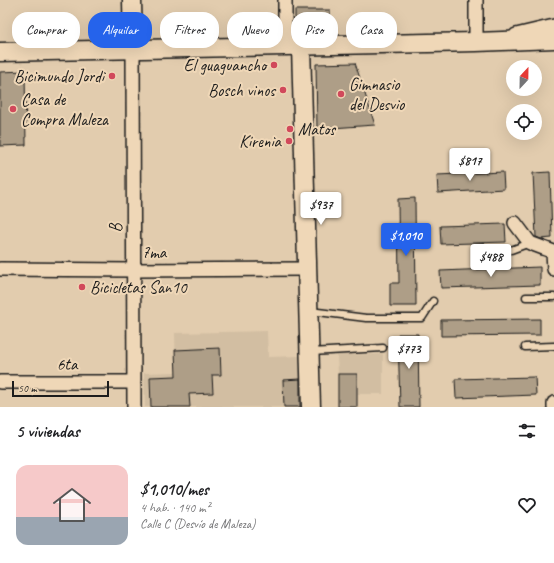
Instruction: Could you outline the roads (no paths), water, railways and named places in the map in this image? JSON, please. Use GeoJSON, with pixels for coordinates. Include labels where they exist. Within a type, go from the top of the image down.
{"type":"FeatureCollection","features":[{"type":"Feature","properties":{"kind":"main road"},"geometry":{"type":"LineString","coordinates":[[132,0],[133,50]]}},
{"type":"Feature","properties":{"kind":"main road"},"geometry":{"type":"LineString","coordinates":[[338,45],[554,39]]}},
{"type":"Feature","properties":{"kind":"main road"},"geometry":{"type":"LineString","coordinates":[[0,52],[291,46]]}},
{"type":"Feature","properties":{"kind":"main road"},"geometry":{"type":"LineString","coordinates":[[293,48],[308,269],[311,407]]}},
{"type":"Feature","properties":{"kind":"street"},"geometry":{"type":"LineString","coordinates":[[285,0],[291,34]]}},
{"type":"Feature","properties":{"kind":"street"},"geometry":{"type":"LineString","coordinates":[[476,0],[485,42],[554,26]]}},
{"type":"Feature","properties":{"kind":"street","name":"B"},"geometry":{"type":"LineString","coordinates":[[133,50],[134,407]]}},
{"type":"Feature","properties":{"kind":"street"},"geometry":{"type":"LineString","coordinates":[[515,223],[530,243],[554,252],[554,269]]}},
{"type":"Feature","properties":{"kind":"street","name":"7ma"},"geometry":{"type":"LineString","coordinates":[[0,269],[308,269]]}},
{"type":"Feature","properties":{"kind":"street","name":"6ta"},"geometry":{"type":"LineString","coordinates":[[0,382],[133,382]]}},
{"type":"Feature","properties":{"kind":"lane"},"geometry":{"type":"LineString","coordinates":[[511,250],[530,243]]}},
{"type":"Feature","properties":{"kind":"lane"},"geometry":{"type":"LineString","coordinates":[[526,298],[554,297]]}},
{"type":"Feature","properties":{"kind":"lane"},"geometry":{"type":"LineString","coordinates":[[309,311],[366,318],[422,318],[433,301]]}},
{"type":"Feature","properties":{"kind":"lane"},"geometry":{"type":"LineString","coordinates":[[525,347],[554,346]]}},
{"type":"Feature","properties":{"kind":"lane"},"geometry":{"type":"LineString","coordinates":[[310,352],[383,348]]}},
{"type":"Feature","properties":{"kind":"place","name":"El guaguancho"},"geometry":{"type":"Point","coordinates":[274,65]}},
{"type":"Feature","properties":{"kind":"place","name":"Bicimundo Jordi"},"geometry":{"type":"Point","coordinates":[112,76]}},
{"type":"Feature","properties":{"kind":"place","name":"Bosch vinos"},"geometry":{"type":"Point","coordinates":[283,90]}},
{"type":"Feature","properties":{"kind":"place","name":"Gimnasio del Desvio"},"geometry":{"type":"Point","coordinates":[341,94]}},
{"type":"Feature","properties":{"kind":"place","name":"Casa de Compra Maleza"},"geometry":{"type":"Point","coordinates":[13,109]}},
{"type":"Feature","properties":{"kind":"place","name":"Matos"},"geometry":{"type":"Point","coordinates":[290,129]}},
{"type":"Feature","properties":{"kind":"place","name":"Kirenia"},"geometry":{"type":"Point","coordinates":[289,141]}},
{"type":"Feature","properties":{"kind":"place","name":"Bicicletas San10"},"geometry":{"type":"Point","coordinates":[82,287]}}]}
